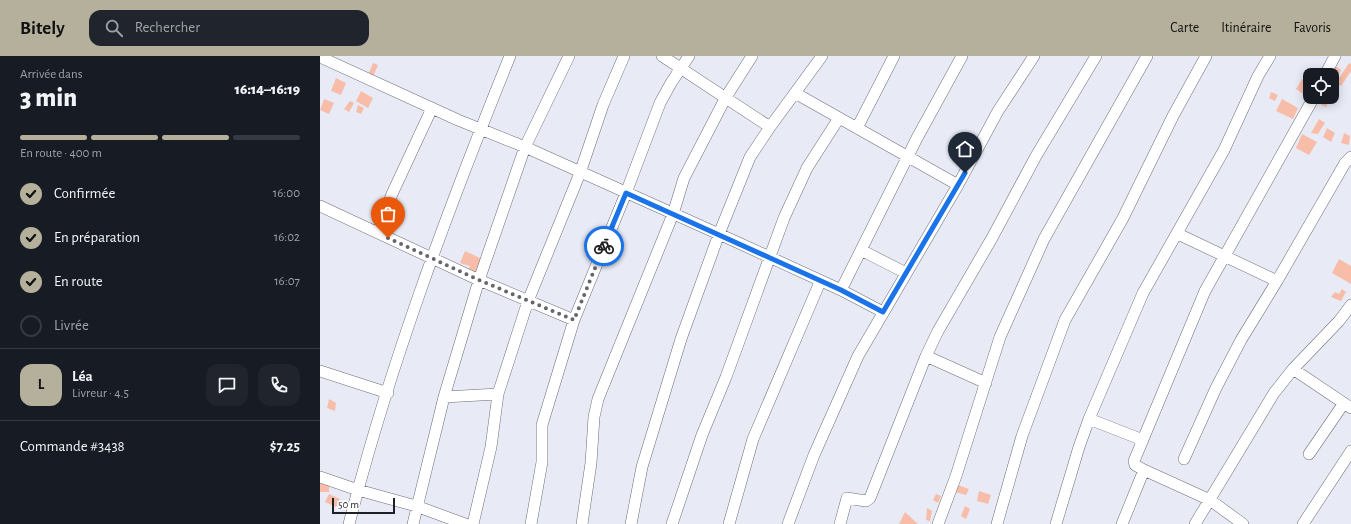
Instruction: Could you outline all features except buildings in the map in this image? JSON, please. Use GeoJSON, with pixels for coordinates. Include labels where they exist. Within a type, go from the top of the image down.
{"type":"FeatureCollection","features":[{"type":"Feature","properties":{"kind":"street"},"geometry":{"type":"LineString","coordinates":[[349,524],[388,393],[433,259],[480,130],[510,56]]}},
{"type":"Feature","properties":{"kind":"street"},"geometry":{"type":"LineString","coordinates":[[413,524],[416,506],[444,397],[479,280],[525,147],[569,56]]}},
{"type":"Feature","properties":{"kind":"street"},"geometry":{"type":"LineString","coordinates":[[473,524],[491,447],[498,394],[528,301],[580,173],[603,105],[624,56]]}},
{"type":"Feature","properties":{"kind":"street"},"geometry":{"type":"LineString","coordinates":[[662,56],[770,127]]}},
{"type":"Feature","properties":{"kind":"street"},"geometry":{"type":"LineString","coordinates":[[531,524],[542,462],[542,425],[574,320],[626,193],[660,103],[680,68],[689,56]]}},
{"type":"Feature","properties":{"kind":"street"},"geometry":{"type":"LineString","coordinates":[[582,524],[591,463],[594,417],[598,399],[673,214],[684,178],[726,97],[752,56]]}},
{"type":"Feature","properties":{"kind":"street"},"geometry":{"type":"LineString","coordinates":[[631,524],[642,468],[681,339],[719,234],[750,158],[770,127],[822,56]]}},
{"type":"Feature","properties":{"kind":"street"},"geometry":{"type":"LineString","coordinates":[[857,128],[894,56]]}},
{"type":"Feature","properties":{"kind":"street"},"geometry":{"type":"LineString","coordinates":[[841,290],[908,157],[962,56]]}},
{"type":"Feature","properties":{"kind":"street"},"geometry":{"type":"LineString","coordinates":[[788,524],[814,455],[858,356],[958,185],[998,111],[1034,56]]}},
{"type":"Feature","properties":{"kind":"street"},"geometry":{"type":"LineString","coordinates":[[840,524],[847,498],[866,501],[870,498],[926,356],[938,331],[992,238],[1036,156],[1096,56]]}},
{"type":"Feature","properties":{"kind":"street"},"geometry":{"type":"LineString","coordinates":[[938,524],[956,476],[1000,337],[1044,239],[1147,56]]}},
{"type":"Feature","properties":{"kind":"street"},"geometry":{"type":"LineString","coordinates":[[997,524],[1022,436],[1065,320],[1123,218],[1173,116],[1206,56]]}},
{"type":"Feature","properties":{"kind":"street"},"geometry":{"type":"LineString","coordinates":[[1056,524],[1078,447],[1143,293],[1178,234],[1224,150],[1258,76],[1270,56]]}},
{"type":"Feature","properties":{"kind":"street"},"geometry":{"type":"LineString","coordinates":[[1329,68],[1335,56]]}},
{"type":"Feature","properties":{"kind":"street"},"geometry":{"type":"LineString","coordinates":[[320,57],[480,130],[525,147],[580,173],[719,234],[820,282],[841,290],[883,312]]}},
{"type":"Feature","properties":{"kind":"street"},"geometry":{"type":"LineString","coordinates":[[795,93],[958,185]]}},
{"type":"Feature","properties":{"kind":"street"},"geometry":{"type":"LineString","coordinates":[[1244,524],[1210,500],[1144,470],[1135,465],[1134,461],[1205,291],[1310,104]]}},
{"type":"Feature","properties":{"kind":"street"},"geometry":{"type":"LineString","coordinates":[[378,233],[392,194],[432,108]]}},
{"type":"Feature","properties":{"kind":"street"},"geometry":{"type":"LineString","coordinates":[[672,524],[702,435],[726,377],[784,218],[807,168],[839,118]]}},
{"type":"Feature","properties":{"kind":"street"},"geometry":{"type":"LineString","coordinates":[[1184,459],[1216,388],[1241,340],[1345,164],[1351,158]]}},
{"type":"Feature","properties":{"kind":"street"},"geometry":{"type":"LineString","coordinates":[[320,206],[479,280],[574,320]]}},
{"type":"Feature","properties":{"kind":"street"},"geometry":{"type":"LineString","coordinates":[[1178,234],[1277,281]]}},
{"type":"Feature","properties":{"kind":"street"},"geometry":{"type":"LineString","coordinates":[[861,250],[906,273]]}},
{"type":"Feature","properties":{"kind":"street"},"geometry":{"type":"LineString","coordinates":[[729,524],[753,439],[820,282]]}},
{"type":"Feature","properties":{"kind":"street"},"geometry":{"type":"LineString","coordinates":[[1195,524],[1274,393],[1293,369],[1339,321],[1351,305]]}},
{"type":"Feature","properties":{"kind":"street"},"geometry":{"type":"LineString","coordinates":[[926,356],[986,383]]}},
{"type":"Feature","properties":{"kind":"street"},"geometry":{"type":"LineString","coordinates":[[1293,369],[1347,406],[1309,454]]}},
{"type":"Feature","properties":{"kind":"street"},"geometry":{"type":"LineString","coordinates":[[320,371],[388,393]]}},
{"type":"Feature","properties":{"kind":"street"},"geometry":{"type":"LineString","coordinates":[[444,397],[498,394]]}},
{"type":"Feature","properties":{"kind":"street"},"geometry":{"type":"LineString","coordinates":[[1089,420],[1144,440]]}},
{"type":"Feature","properties":{"kind":"street"},"geometry":{"type":"LineString","coordinates":[[1303,524],[1351,451]]}},
{"type":"Feature","properties":{"kind":"street"},"geometry":{"type":"LineString","coordinates":[[1122,524],[1144,470]]}},
{"type":"Feature","properties":{"kind":"street"},"geometry":{"type":"LineString","coordinates":[[320,477],[358,490],[416,506],[465,524]]}},
{"type":"Feature","properties":{"kind":"way so far"},"geometry":{"type":"LineString","coordinates":[[388,238],[479,280],[574,320],[604,246]]}},
{"type":"Feature","properties":{"kind":"route"},"geometry":{"type":"LineString","coordinates":[[604,246],[626,193],[741,244],[820,282],[841,290],[883,312],[965,173]]}}]}
